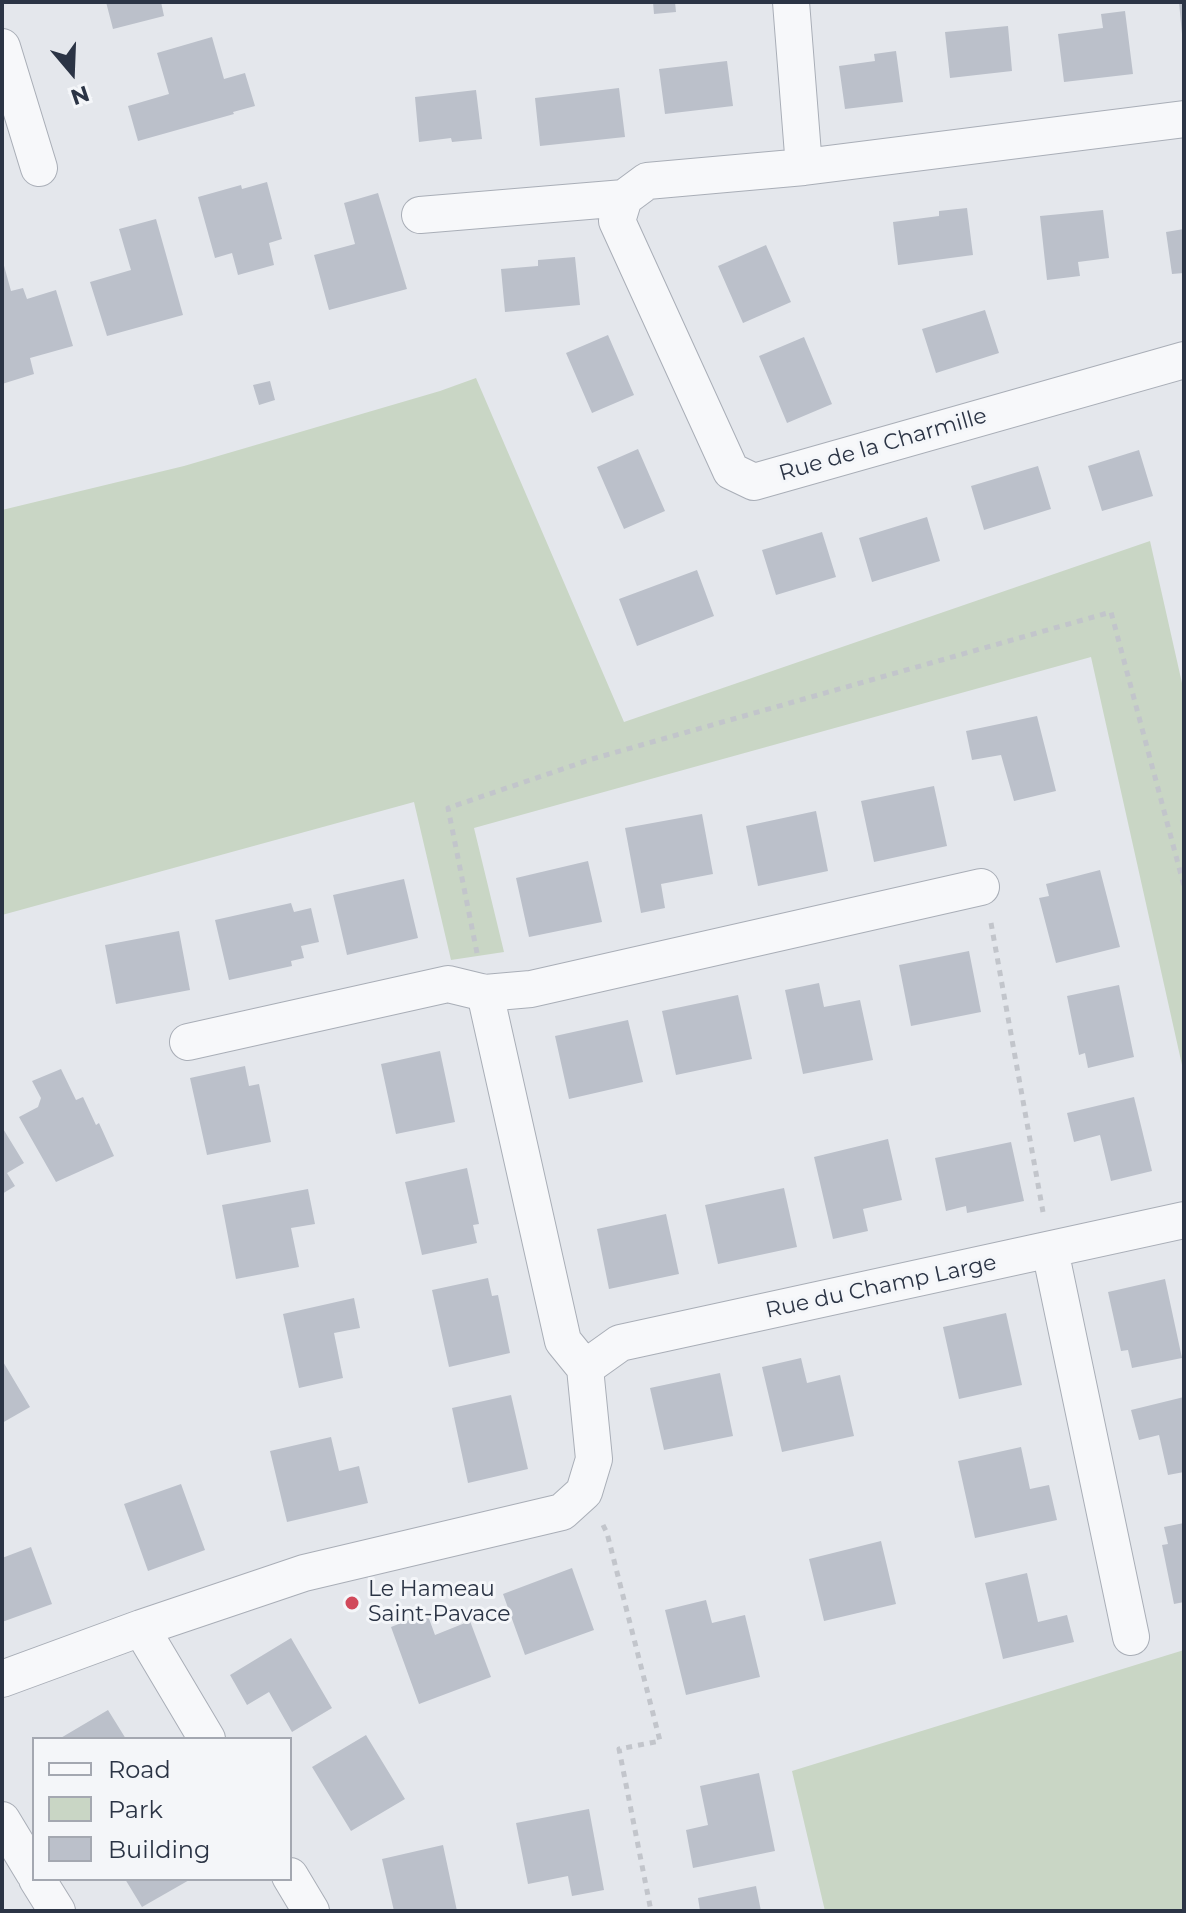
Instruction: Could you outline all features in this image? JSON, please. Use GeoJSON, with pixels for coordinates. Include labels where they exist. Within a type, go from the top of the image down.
{"type":"FeatureCollection","features":[{"type":"Feature","properties":{"kind":"street"},"geometry":{"type":"LineString","coordinates":[[791,2],[804,167]]}},
{"type":"Feature","properties":{"kind":"street"},"geometry":{"type":"LineString","coordinates":[[2,47],[39,168]]}},
{"type":"Feature","properties":{"kind":"street"},"geometry":{"type":"LineString","coordinates":[[420,215],[624,198],[647,181],[804,167],[1184,119]]}},
{"type":"Feature","properties":{"kind":"street","name":"Rue de la Charmille"},"geometry":{"type":"LineString","coordinates":[[624,198],[617,221],[731,471],[754,482],[1184,360]]}},
{"type":"Feature","properties":{"kind":"street"},"geometry":{"type":"LineString","coordinates":[[188,1042],[448,984],[485,993],[531,989],[981,887]]}},
{"type":"Feature","properties":{"kind":"street"},"geometry":{"type":"LineString","coordinates":[[2,1679],[304,1573],[562,1512],[584,1492],[594,1459],[585,1368],[563,1341],[485,993]]}},
{"type":"Feature","properties":{"kind":"street","name":"Rue du Champ Large"},"geometry":{"type":"LineString","coordinates":[[585,1368],[620,1343],[1184,1220]]}},
{"type":"Feature","properties":{"kind":"street"},"geometry":{"type":"LineString","coordinates":[[1050,1250],[1131,1637]]}},
{"type":"Feature","properties":{"kind":"street"},"geometry":{"type":"LineString","coordinates":[[141,1628],[206,1737]]}},
{"type":"Feature","properties":{"kind":"street"},"geometry":{"type":"LineString","coordinates":[[2,1820],[32,1870]]}},
{"type":"Feature","properties":{"kind":"street"},"geometry":{"type":"LineString","coordinates":[[292,1879],[311,1911]]}},
{"type":"Feature","properties":{"kind":"street"},"geometry":{"type":"LineString","coordinates":[[38,1881],[57,1911]]}},
{"type":"Feature","properties":{"kind":"path"},"geometry":{"type":"LineString","coordinates":[[485,993],[448,808],[592,759],[1111,612],[1184,886]]}},
{"type":"Feature","properties":{"kind":"path"},"geometry":{"type":"LineString","coordinates":[[981,887],[990,917],[1050,1250]]}},
{"type":"Feature","properties":{"kind":"path"},"geometry":{"type":"LineString","coordinates":[[584,1492],[607,1533],[660,1741],[619,1749],[651,1911]]}},
{"type":"Feature","properties":{"kind":"green space"},"geometry":{"type":"Polygon","coordinates":[[[476,378],[624,722],[1150,541],[1184,692],[1184,1074],[1091,657],[474,828],[504,952],[451,960],[414,802],[2,915],[2,510],[184,466],[476,378]]]}},
{"type":"Feature","properties":{"kind":"green space"},"geometry":{"type":"Polygon","coordinates":[[[1184,1650],[1184,1911],[825,1911],[792,1771],[1184,1650]]]}},
{"type":"Feature","properties":{"kind":"building"},"geometry":{"type":"Polygon","coordinates":[[[106,2],[161,2],[164,16],[113,29],[106,2]]]}},
{"type":"Feature","properties":{"kind":"building"},"geometry":{"type":"Polygon","coordinates":[[[653,2],[675,2],[676,12],[654,14],[653,2]]]}},
{"type":"Feature","properties":{"kind":"building"},"geometry":{"type":"Polygon","coordinates":[[[1179,2],[1184,2],[1184,34],[1182,34],[1179,2]]]}},
{"type":"Feature","properties":{"kind":"building"},"geometry":{"type":"Polygon","coordinates":[[[1125,11],[1133,74],[1064,82],[1058,34],[1103,28],[1101,14],[1125,11]]]}},
{"type":"Feature","properties":{"kind":"building"},"geometry":{"type":"Polygon","coordinates":[[[1008,26],[1012,71],[950,78],[945,32],[1008,26]]]}},
{"type":"Feature","properties":{"kind":"building"},"geometry":{"type":"Polygon","coordinates":[[[212,37],[224,79],[245,73],[255,106],[138,141],[128,106],[169,94],[157,53],[212,37]]]}},
{"type":"Feature","properties":{"kind":"building"},"geometry":{"type":"Polygon","coordinates":[[[896,51],[903,102],[845,109],[839,66],[875,61],[874,54],[896,51]]]}},
{"type":"Feature","properties":{"kind":"building"},"geometry":{"type":"Polygon","coordinates":[[[727,61],[733,106],[665,114],[659,69],[727,61]]]}},
{"type":"Feature","properties":{"kind":"building"},"geometry":{"type":"Polygon","coordinates":[[[619,88],[625,137],[540,146],[535,98],[619,88]]]}},
{"type":"Feature","properties":{"kind":"building"},"geometry":{"type":"Polygon","coordinates":[[[476,90],[482,139],[452,142],[451,138],[419,142],[415,97],[476,90]]]}},
{"type":"Feature","properties":{"kind":"building"},"geometry":{"type":"Polygon","coordinates":[[[267,182],[282,239],[269,243],[274,265],[238,275],[232,253],[215,258],[198,197],[241,185],[242,189],[267,182]]]}},
{"type":"Feature","properties":{"kind":"building"},"geometry":{"type":"Polygon","coordinates":[[[378,193],[407,289],[329,310],[314,255],[355,244],[344,203],[378,193]]]}},
{"type":"Feature","properties":{"kind":"building"},"geometry":{"type":"Polygon","coordinates":[[[967,208],[973,255],[898,265],[893,222],[939,216],[939,211],[967,208]]]}},
{"type":"Feature","properties":{"kind":"building"},"geometry":{"type":"Polygon","coordinates":[[[1103,210],[1109,258],[1078,262],[1080,276],[1047,280],[1040,216],[1103,210]]]}},
{"type":"Feature","properties":{"kind":"building"},"geometry":{"type":"Polygon","coordinates":[[[156,219],[183,315],[107,336],[90,282],[131,270],[119,229],[156,219]]]}},
{"type":"Feature","properties":{"kind":"building"},"geometry":{"type":"Polygon","coordinates":[[[1184,229],[1184,273],[1172,274],[1166,232],[1184,229]]]}},
{"type":"Feature","properties":{"kind":"building"},"geometry":{"type":"Polygon","coordinates":[[[766,245],[791,302],[743,323],[718,266],[766,245]]]}},
{"type":"Feature","properties":{"kind":"building"},"geometry":{"type":"Polygon","coordinates":[[[575,257],[580,305],[505,312],[501,269],[538,266],[538,260],[575,257]]]}},
{"type":"Feature","properties":{"kind":"building"},"geometry":{"type":"Polygon","coordinates":[[[3,262],[11,291],[23,288],[27,299],[56,290],[73,346],[30,358],[34,374],[2,384],[3,262]]]}},
{"type":"Feature","properties":{"kind":"building"},"geometry":{"type":"Polygon","coordinates":[[[985,310],[999,353],[936,373],[922,329],[985,310]]]}},
{"type":"Feature","properties":{"kind":"building"},"geometry":{"type":"Polygon","coordinates":[[[608,335],[634,395],[592,413],[566,353],[608,335]]]}},
{"type":"Feature","properties":{"kind":"building"},"geometry":{"type":"Polygon","coordinates":[[[804,337],[832,404],[787,423],[759,356],[804,337]]]}},
{"type":"Feature","properties":{"kind":"building"},"geometry":{"type":"Polygon","coordinates":[[[270,381],[275,400],[259,405],[253,385],[270,381]]]}},
{"type":"Feature","properties":{"kind":"building"},"geometry":{"type":"Polygon","coordinates":[[[638,449],[665,511],[624,529],[597,467],[638,449]]]}},
{"type":"Feature","properties":{"kind":"building"},"geometry":{"type":"Polygon","coordinates":[[[1139,450],[1153,496],[1102,511],[1088,466],[1139,450]]]}},
{"type":"Feature","properties":{"kind":"building"},"geometry":{"type":"Polygon","coordinates":[[[1038,466],[1051,509],[984,530],[971,486],[1038,466]]]}},
{"type":"Feature","properties":{"kind":"building"},"geometry":{"type":"Polygon","coordinates":[[[927,517],[940,561],[872,582],[859,538],[927,517]]]}},
{"type":"Feature","properties":{"kind":"building"},"geometry":{"type":"Polygon","coordinates":[[[822,532],[836,577],[776,595],[762,550],[822,532]]]}},
{"type":"Feature","properties":{"kind":"building"},"geometry":{"type":"Polygon","coordinates":[[[697,570],[714,616],[637,646],[619,599],[697,570]]]}},
{"type":"Feature","properties":{"kind":"building"},"geometry":{"type":"Polygon","coordinates":[[[1037,716],[1056,791],[1014,801],[1001,755],[972,760],[966,731],[1037,716]]]}},
{"type":"Feature","properties":{"kind":"building"},"geometry":{"type":"Polygon","coordinates":[[[934,786],[947,846],[874,862],[861,801],[934,786]]]}},
{"type":"Feature","properties":{"kind":"building"},"geometry":{"type":"Polygon","coordinates":[[[816,811],[828,871],[758,886],[746,826],[816,811]]]}},
{"type":"Feature","properties":{"kind":"building"},"geometry":{"type":"Polygon","coordinates":[[[702,814],[713,874],[661,884],[665,908],[641,913],[625,828],[702,814]]]}},
{"type":"Feature","properties":{"kind":"building"},"geometry":{"type":"Polygon","coordinates":[[[588,861],[602,922],[529,937],[516,878],[588,861]]]}},
{"type":"Feature","properties":{"kind":"building"},"geometry":{"type":"Polygon","coordinates":[[[1100,870],[1120,947],[1056,963],[1039,898],[1049,896],[1046,884],[1100,870]]]}},
{"type":"Feature","properties":{"kind":"building"},"geometry":{"type":"Polygon","coordinates":[[[404,879],[418,938],[347,955],[333,895],[404,879]]]}},
{"type":"Feature","properties":{"kind":"building"},"geometry":{"type":"Polygon","coordinates":[[[291,903],[294,912],[311,908],[319,942],[301,946],[304,958],[291,961],[292,966],[229,980],[215,920],[291,903]]]}},
{"type":"Feature","properties":{"kind":"building"},"geometry":{"type":"Polygon","coordinates":[[[179,931],[190,990],[116,1004],[105,945],[179,931]]]}},
{"type":"Feature","properties":{"kind":"building"},"geometry":{"type":"Polygon","coordinates":[[[969,951],[981,1012],[911,1026],[899,965],[969,951]]]}},
{"type":"Feature","properties":{"kind":"building"},"geometry":{"type":"Polygon","coordinates":[[[819,983],[824,1007],[860,1000],[873,1060],[803,1074],[785,990],[819,983]]]}},
{"type":"Feature","properties":{"kind":"building"},"geometry":{"type":"Polygon","coordinates":[[[1119,985],[1134,1057],[1088,1068],[1085,1053],[1079,1055],[1067,996],[1119,985]]]}},
{"type":"Feature","properties":{"kind":"building"},"geometry":{"type":"Polygon","coordinates":[[[738,995],[752,1059],[676,1075],[662,1011],[738,995]]]}},
{"type":"Feature","properties":{"kind":"building"},"geometry":{"type":"Polygon","coordinates":[[[628,1020],[643,1082],[569,1099],[555,1036],[628,1020]]]}},
{"type":"Feature","properties":{"kind":"building"},"geometry":{"type":"Polygon","coordinates":[[[440,1051],[455,1122],[396,1134],[381,1064],[440,1051]]]}},
{"type":"Feature","properties":{"kind":"building"},"geometry":{"type":"Polygon","coordinates":[[[245,1066],[249,1086],[259,1084],[271,1142],[207,1155],[190,1078],[245,1066]]]}},
{"type":"Feature","properties":{"kind":"building"},"geometry":{"type":"Polygon","coordinates":[[[61,1069],[76,1100],[83,1097],[96,1125],[99,1123],[114,1156],[56,1182],[19,1117],[38,1107],[41,1098],[32,1081],[61,1069]]]}},
{"type":"Feature","properties":{"kind":"building"},"geometry":{"type":"Polygon","coordinates":[[[1134,1097],[1152,1171],[1111,1181],[1100,1135],[1074,1142],[1067,1113],[1134,1097]]]}},
{"type":"Feature","properties":{"kind":"building"},"geometry":{"type":"Polygon","coordinates":[[[2,1127],[24,1163],[7,1173],[15,1186],[2,1194],[2,1127]]]}},
{"type":"Feature","properties":{"kind":"building"},"geometry":{"type":"Polygon","coordinates":[[[888,1139],[902,1200],[863,1209],[868,1231],[833,1239],[814,1157],[888,1139]]]}},
{"type":"Feature","properties":{"kind":"building"},"geometry":{"type":"Polygon","coordinates":[[[1011,1142],[1024,1201],[967,1213],[966,1206],[946,1211],[935,1158],[1011,1142]]]}},
{"type":"Feature","properties":{"kind":"building"},"geometry":{"type":"Polygon","coordinates":[[[467,1168],[479,1224],[473,1225],[477,1243],[422,1255],[405,1182],[467,1168]]]}},
{"type":"Feature","properties":{"kind":"building"},"geometry":{"type":"Polygon","coordinates":[[[784,1188],[797,1247],[718,1264],[705,1205],[784,1188]]]}},
{"type":"Feature","properties":{"kind":"building"},"geometry":{"type":"Polygon","coordinates":[[[308,1189],[315,1224],[291,1228],[299,1267],[236,1279],[222,1205],[308,1189]]]}},
{"type":"Feature","properties":{"kind":"building"},"geometry":{"type":"Polygon","coordinates":[[[666,1214],[679,1274],[609,1289],[597,1229],[666,1214]]]}},
{"type":"Feature","properties":{"kind":"building"},"geometry":{"type":"Polygon","coordinates":[[[488,1278],[492,1296],[498,1295],[510,1353],[449,1367],[432,1290],[488,1278]]]}},
{"type":"Feature","properties":{"kind":"building"},"geometry":{"type":"Polygon","coordinates":[[[1165,1279],[1182,1358],[1132,1368],[1128,1350],[1121,1351],[1108,1292],[1165,1279]]]}},
{"type":"Feature","properties":{"kind":"building"},"geometry":{"type":"Polygon","coordinates":[[[354,1298],[360,1328],[334,1333],[343,1378],[299,1388],[283,1314],[354,1298]]]}},
{"type":"Feature","properties":{"kind":"building"},"geometry":{"type":"Polygon","coordinates":[[[1006,1313],[1022,1385],[959,1399],[943,1327],[1006,1313]]]}},
{"type":"Feature","properties":{"kind":"building"},"geometry":{"type":"Polygon","coordinates":[[[801,1358],[807,1383],[840,1375],[854,1436],[782,1452],[762,1367],[801,1358]]]}},
{"type":"Feature","properties":{"kind":"building"},"geometry":{"type":"Polygon","coordinates":[[[2,1360],[30,1407],[2,1423],[2,1360]]]}},
{"type":"Feature","properties":{"kind":"building"},"geometry":{"type":"Polygon","coordinates":[[[720,1373],[733,1436],[664,1450],[650,1388],[720,1373]]]}},
{"type":"Feature","properties":{"kind":"building"},"geometry":{"type":"Polygon","coordinates":[[[511,1395],[528,1469],[468,1483],[452,1408],[511,1395]]]}},
{"type":"Feature","properties":{"kind":"building"},"geometry":{"type":"Polygon","coordinates":[[[1184,1397],[1184,1472],[1168,1475],[1159,1435],[1139,1440],[1131,1410],[1184,1397]]]}},
{"type":"Feature","properties":{"kind":"building"},"geometry":{"type":"Polygon","coordinates":[[[331,1437],[339,1471],[359,1466],[368,1503],[287,1522],[270,1451],[331,1437]]]}},
{"type":"Feature","properties":{"kind":"building"},"geometry":{"type":"Polygon","coordinates":[[[1021,1447],[1030,1489],[1049,1485],[1057,1520],[975,1538],[958,1461],[1021,1447]]]}},
{"type":"Feature","properties":{"kind":"building"},"geometry":{"type":"Polygon","coordinates":[[[181,1484],[205,1550],[148,1571],[124,1504],[181,1484]]]}},
{"type":"Feature","properties":{"kind":"building"},"geometry":{"type":"Polygon","coordinates":[[[1184,1523],[1184,1602],[1174,1604],[1162,1545],[1168,1544],[1164,1527],[1184,1523]]]}},
{"type":"Feature","properties":{"kind":"building"},"geometry":{"type":"Polygon","coordinates":[[[881,1541],[896,1604],[824,1621],[809,1559],[881,1541]]]}},
{"type":"Feature","properties":{"kind":"building"},"geometry":{"type":"Polygon","coordinates":[[[31,1547],[52,1604],[2,1622],[2,1558],[31,1547]]]}},
{"type":"Feature","properties":{"kind":"building"},"geometry":{"type":"Polygon","coordinates":[[[572,1568],[594,1630],[525,1655],[503,1594],[572,1568]]]}},
{"type":"Feature","properties":{"kind":"building"},"geometry":{"type":"Polygon","coordinates":[[[1027,1573],[1038,1622],[1067,1615],[1074,1642],[1003,1659],[985,1583],[1027,1573]]]}},
{"type":"Feature","properties":{"kind":"building","name":"Le Hameau Saint-Pavace"},"geometry":{"type":"Polygon","coordinates":[[[356,1595],[359,1608],[348,1610],[346,1597],[356,1595]]]}},
{"type":"Feature","properties":{"kind":"building"},"geometry":{"type":"Polygon","coordinates":[[[706,1600],[712,1623],[745,1615],[760,1677],[686,1695],[665,1610],[706,1600]]]}},
{"type":"Feature","properties":{"kind":"building"},"geometry":{"type":"Polygon","coordinates":[[[427,1613],[435,1635],[470,1621],[491,1677],[419,1704],[391,1627],[427,1613]]]}},
{"type":"Feature","properties":{"kind":"building"},"geometry":{"type":"Polygon","coordinates":[[[291,1638],[332,1708],[292,1732],[269,1692],[247,1705],[230,1675],[291,1638]]]}},
{"type":"Feature","properties":{"kind":"building"},"geometry":{"type":"Polygon","coordinates":[[[108,1710],[125,1737],[62,1737],[108,1710]]]}},
{"type":"Feature","properties":{"kind":"building"},"geometry":{"type":"Polygon","coordinates":[[[366,1735],[405,1799],[351,1831],[312,1767],[366,1735]]]}},
{"type":"Feature","properties":{"kind":"building"},"geometry":{"type":"Polygon","coordinates":[[[759,1773],[775,1851],[693,1868],[686,1830],[708,1825],[700,1786],[759,1773]]]}},
{"type":"Feature","properties":{"kind":"building"},"geometry":{"type":"Polygon","coordinates":[[[589,1809],[604,1890],[572,1896],[568,1876],[528,1884],[516,1823],[589,1809]]]}},
{"type":"Feature","properties":{"kind":"building"},"geometry":{"type":"Polygon","coordinates":[[[443,1845],[457,1911],[394,1911],[382,1859],[443,1845]]]}},
{"type":"Feature","properties":{"kind":"building"},"geometry":{"type":"Polygon","coordinates":[[[126,1881],[188,1881],[142,1907],[126,1881]]]}},
{"type":"Feature","properties":{"kind":"building"},"geometry":{"type":"Polygon","coordinates":[[[756,1886],[761,1911],[700,1911],[698,1898],[756,1886]]]}},
{"type":"Feature","properties":{"kind":"place","name":"Le Hameau Saint-Pavace"},"geometry":{"type":"Point","coordinates":[352,1603]}}]}
